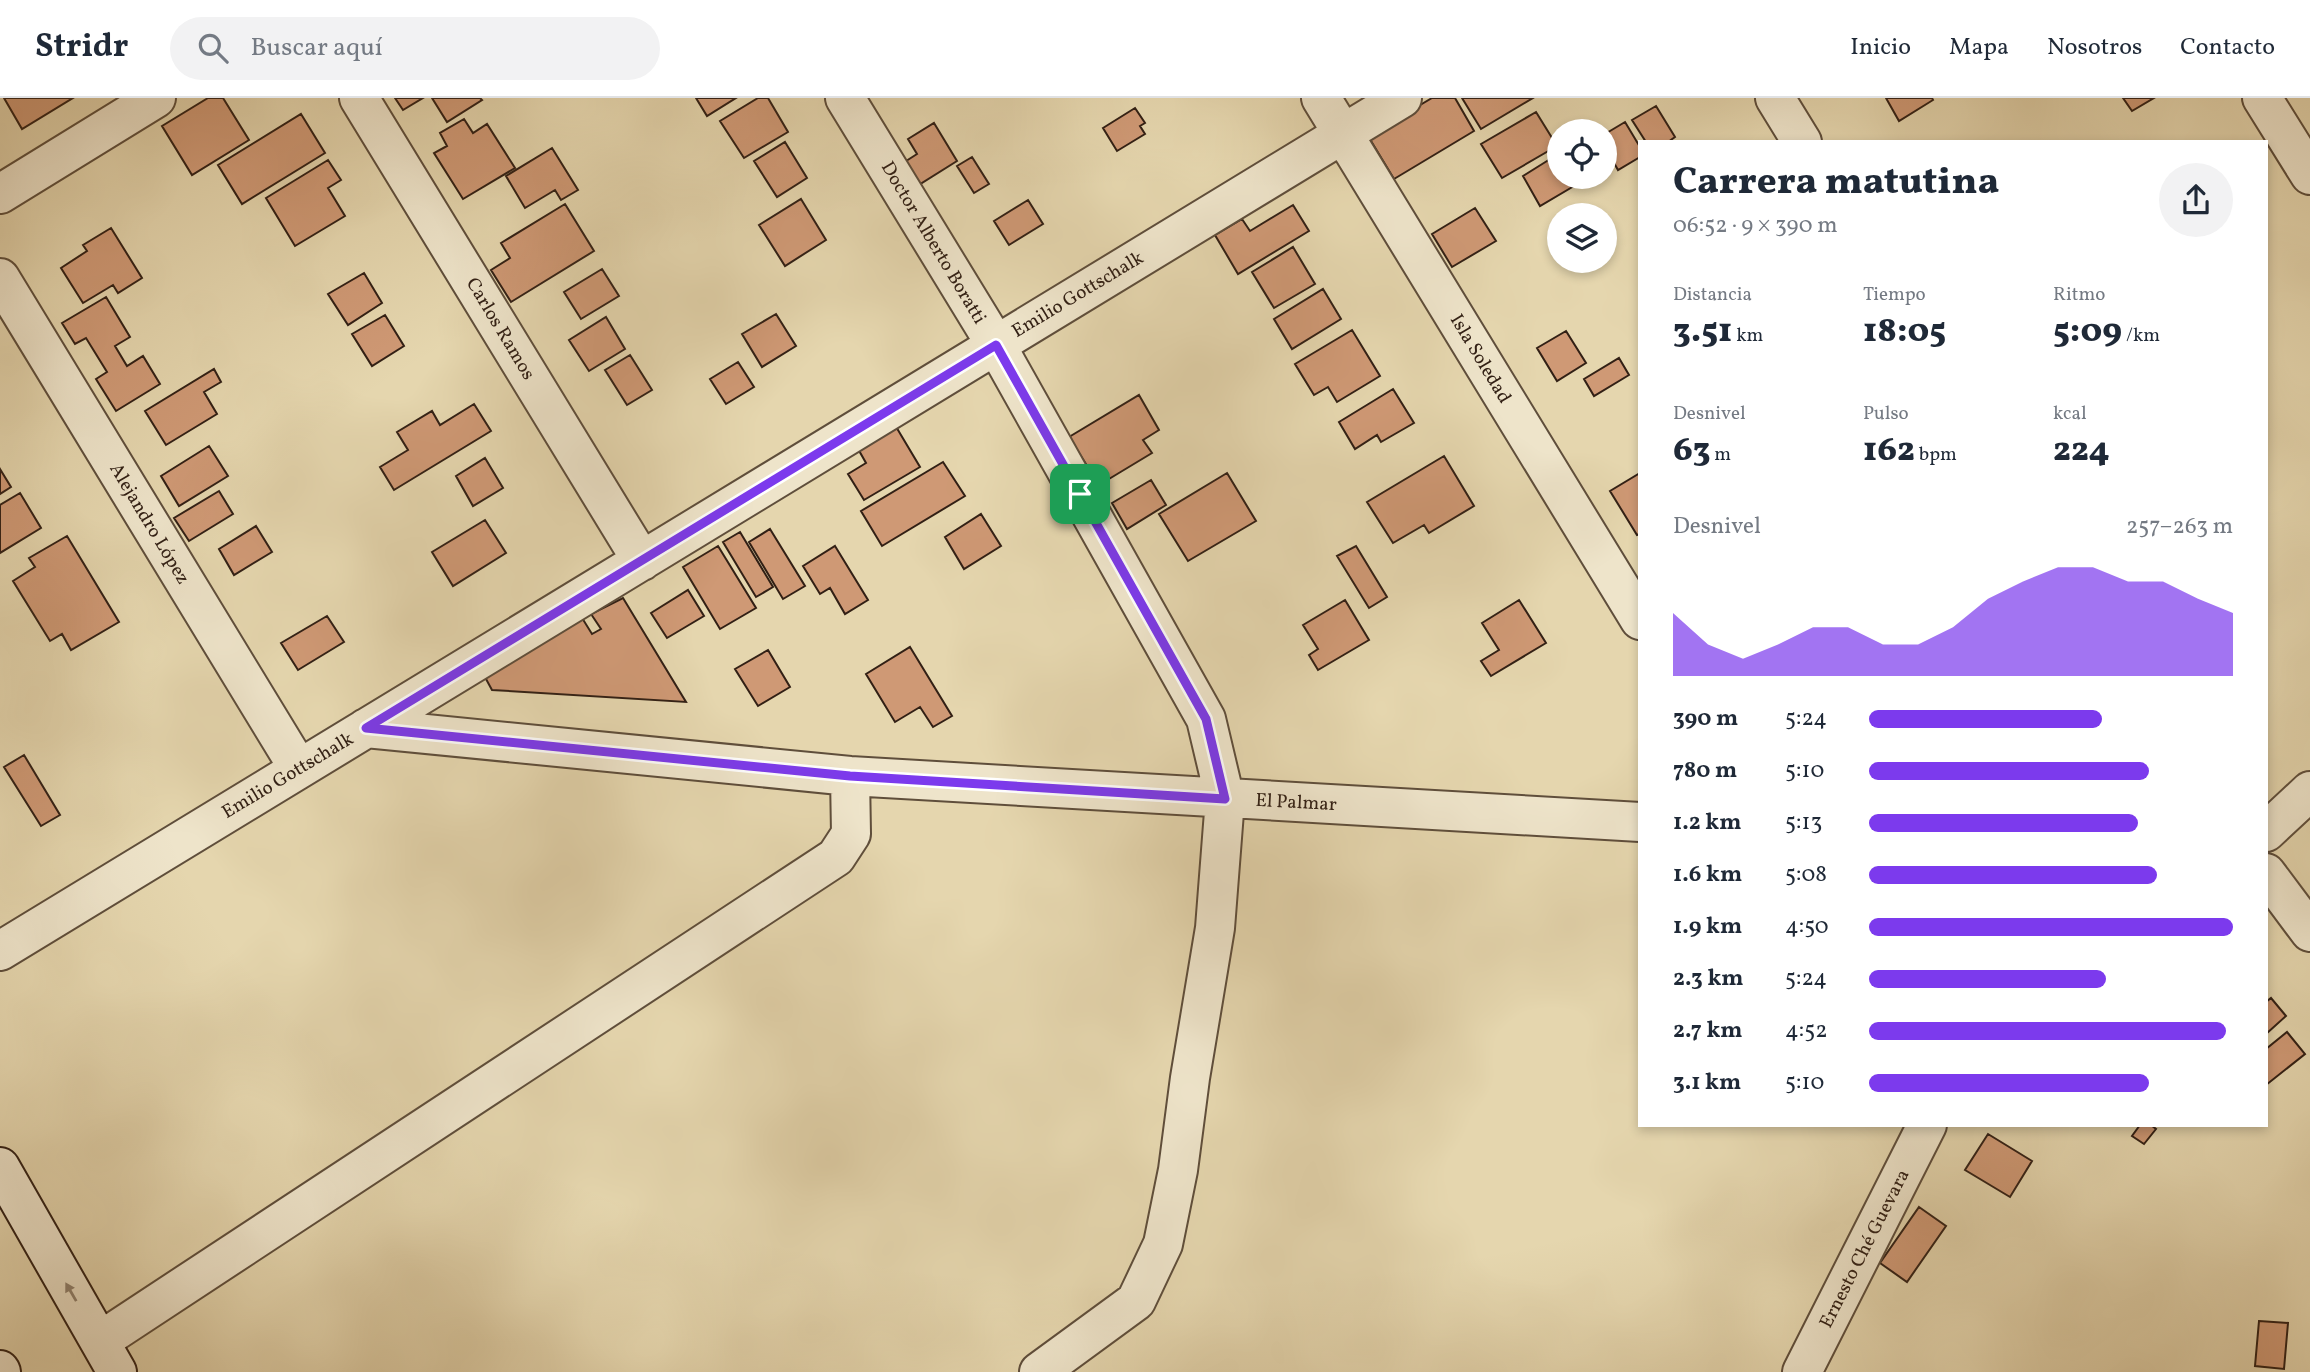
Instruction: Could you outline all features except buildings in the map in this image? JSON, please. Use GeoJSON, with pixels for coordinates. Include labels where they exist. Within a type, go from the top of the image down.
{"type":"FeatureCollection","features":[{"type":"Feature","properties":{"kind":"street"},"geometry":{"type":"LineString","coordinates":[[0,194],[156,98]]}},
{"type":"Feature","properties":{"kind":"street","name":"Carlos Ramos"},"geometry":{"type":"LineString","coordinates":[[359,98],[642,561]]}},
{"type":"Feature","properties":{"kind":"street","name":"Doctor Alberto Boratti"},"geometry":{"type":"LineString","coordinates":[[845,98],[996,345],[1206,719],[1225,799],[1215,928],[1178,1170],[1163,1244],[1136,1301],[1039,1372]]}},
{"type":"Feature","properties":{"kind":"street","name":"Isla Soledad"},"geometry":{"type":"LineString","coordinates":[[1321,98],[1638,617]]}},
{"type":"Feature","properties":{"kind":"street","name":"Emilio Gottschalk"},"geometry":{"type":"LineString","coordinates":[[0,951],[1402,98]]}},
{"type":"Feature","properties":{"kind":"street"},"geometry":{"type":"LineString","coordinates":[[1776,98],[1801,140]]}},
{"type":"Feature","properties":{"kind":"street"},"geometry":{"type":"LineString","coordinates":[[2262,98],[2310,175]]}},
{"type":"Feature","properties":{"kind":"street","name":"Alejandro López"},"geometry":{"type":"LineString","coordinates":[[0,278],[299,769]]}},
{"type":"Feature","properties":{"kind":"street","name":"El Palmar"},"geometry":{"type":"LineString","coordinates":[[366,728],[850,776],[1638,822]]}},
{"type":"Feature","properties":{"kind":"street"},"geometry":{"type":"LineString","coordinates":[[4,1183],[109,1357],[836,857],[851,834],[850,776]]}},
{"type":"Feature","properties":{"kind":"street"},"geometry":{"type":"LineString","coordinates":[[2268,830],[2310,791]]}},
{"type":"Feature","properties":{"kind":"street"},"geometry":{"type":"LineString","coordinates":[[2268,876],[2310,932]]}},
{"type":"Feature","properties":{"kind":"street","name":"Ernesto Ché Guevara"},"geometry":{"type":"LineString","coordinates":[[1807,1371],[1926,1127]]}},
{"type":"Feature","properties":{"kind":"route"},"geometry":{"type":"LineString","coordinates":[[996,345],[1080,494],[1206,719],[1225,799],[850,776],[366,728],[996,345]]}}]}
